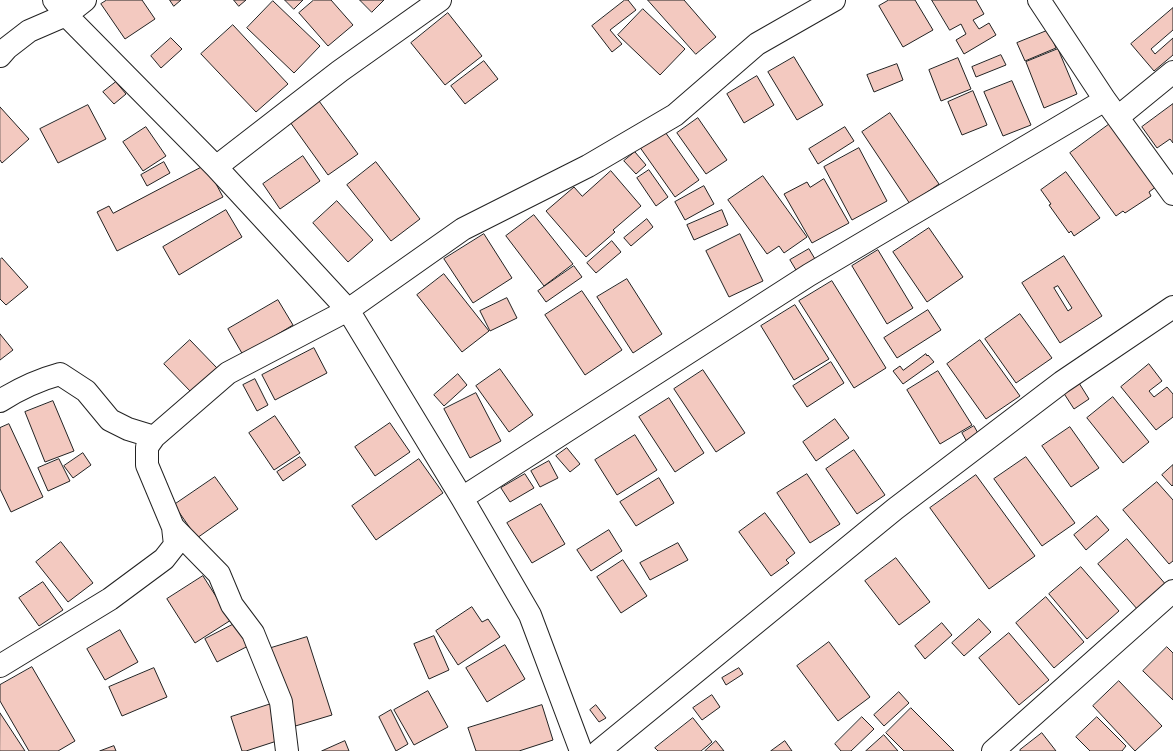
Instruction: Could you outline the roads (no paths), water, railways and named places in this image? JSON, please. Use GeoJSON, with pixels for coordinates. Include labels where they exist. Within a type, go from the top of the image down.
{"type":"FeatureCollection","features":[{"type":"Feature","properties":{"kind":"street"},"geometry":{"type":"LineString","coordinates":[[0,56],[7,48],[60,8],[85,0]]}},
{"type":"Feature","properties":{"kind":"street"},"geometry":{"type":"LineString","coordinates":[[216,167],[340,71],[440,0]]}},
{"type":"Feature","properties":{"kind":"street"},"geometry":{"type":"LineString","coordinates":[[0,666],[110,599],[164,559],[175,545],[173,527],[147,465],[147,447],[154,437],[228,373],[348,310],[463,229],[588,166],[675,115],[757,44],[834,0]]}},
{"type":"Feature","properties":{"kind":"street"},"geometry":{"type":"LineString","coordinates":[[1039,0],[1105,100],[1173,194]]}},
{"type":"Feature","properties":{"kind":"street"},"geometry":{"type":"LineString","coordinates":[[60,8],[216,167],[348,310],[462,498],[530,615],[580,751]]}},
{"type":"Feature","properties":{"kind":"street"},"geometry":{"type":"LineString","coordinates":[[1118,118],[1173,72]]}},
{"type":"Feature","properties":{"kind":"street"},"geometry":{"type":"LineString","coordinates":[[462,498],[809,275],[1105,100]]}},
{"type":"Feature","properties":{"kind":"street"},"geometry":{"type":"LineString","coordinates":[[599,751],[895,509],[1062,382],[1173,306]]}},
{"type":"Feature","properties":{"kind":"street"},"geometry":{"type":"LineString","coordinates":[[4,395],[43,378],[60,374],[86,391],[110,420],[128,429],[154,437]]}},
{"type":"Feature","properties":{"kind":"street"},"geometry":{"type":"LineString","coordinates":[[173,527],[219,574],[232,605],[253,633],[281,702],[288,751]]}},
{"type":"Feature","properties":{"kind":"street"},"geometry":{"type":"LineString","coordinates":[[993,751],[1173,591]]}}]}
